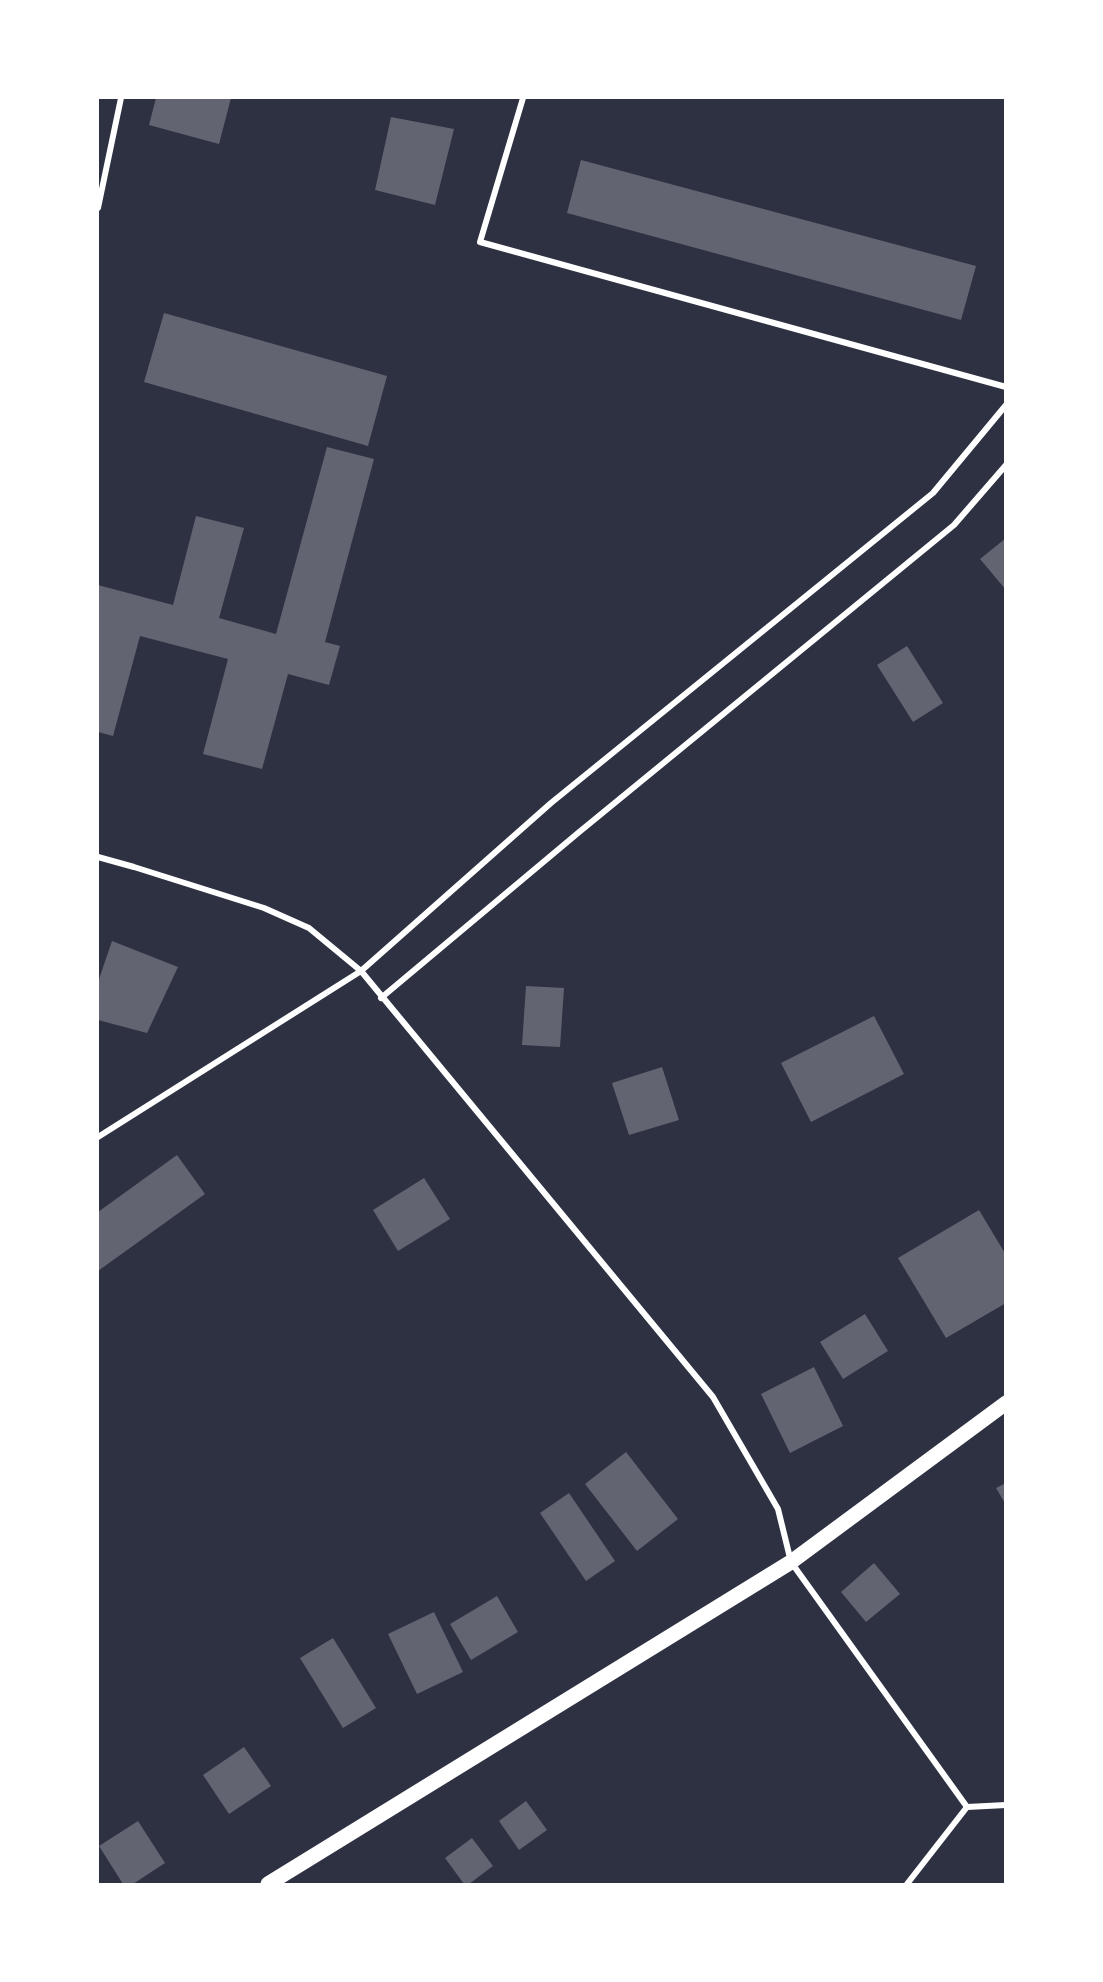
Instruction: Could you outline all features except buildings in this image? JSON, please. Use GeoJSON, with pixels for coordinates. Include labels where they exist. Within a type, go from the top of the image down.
{"type":"FeatureCollection","features":[{"type":"Feature","properties":{"kind":"main road"},"geometry":{"type":"LineString","coordinates":[[268,1884],[791,1562],[1005,1403]]}},
{"type":"Feature","properties":{"kind":"street"},"geometry":{"type":"LineString","coordinates":[[98,208],[121,98]]}},
{"type":"Feature","properties":{"kind":"street"},"geometry":{"type":"LineString","coordinates":[[523,98],[480,242],[1005,387]]}},
{"type":"Feature","properties":{"kind":"street"},"geometry":{"type":"LineString","coordinates":[[98,1137],[361,971],[551,803],[933,493],[1005,405]]}},
{"type":"Feature","properties":{"kind":"street"},"geometry":{"type":"LineString","coordinates":[[381,998],[578,833],[954,525],[1005,465]]}},
{"type":"Feature","properties":{"kind":"street"},"geometry":{"type":"LineString","coordinates":[[98,857],[264,908],[309,928],[361,971],[713,1397],[778,1509],[791,1562],[967,1807]]}},
{"type":"Feature","properties":{"kind":"street"},"geometry":{"type":"LineString","coordinates":[[907,1884],[967,1807],[1005,1805]]}}]}
